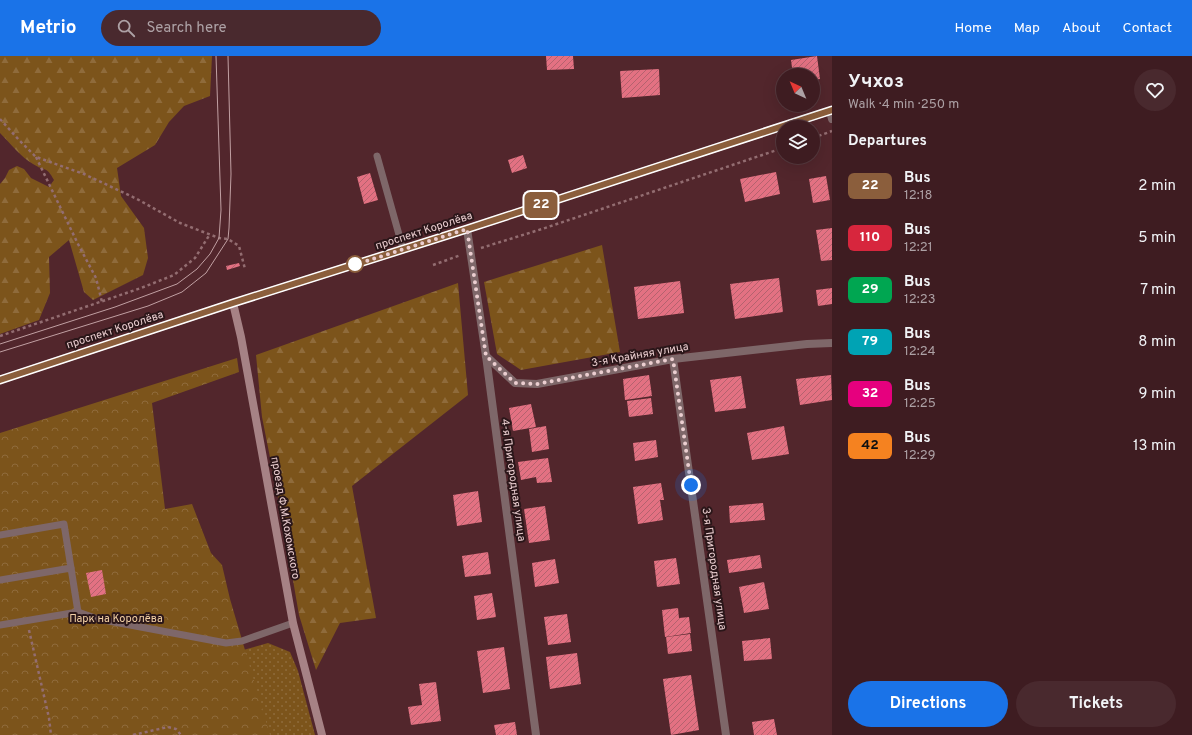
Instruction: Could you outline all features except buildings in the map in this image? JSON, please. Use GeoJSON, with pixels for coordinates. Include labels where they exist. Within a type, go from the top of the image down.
{"type":"FeatureCollection","features":[{"type":"Feature","properties":{"kind":"main road","name":"проспект Королёва"},"geometry":{"type":"LineString","coordinates":[[0,380],[233,303],[831,113]]}},
{"type":"Feature","properties":{"kind":"main road","name":"проезд Ф.М.Кохомского"},"geometry":{"type":"LineString","coordinates":[[233,303],[242,344],[293,624],[322,735]]}},
{"type":"Feature","properties":{"kind":"street","name":"4-я Пригородная улица"},"geometry":{"type":"LineString","coordinates":[[467,229],[486,356],[536,735]]}},
{"type":"Feature","properties":{"kind":"street","name":"3-я Крайняя улица"},"geometry":{"type":"LineString","coordinates":[[486,356],[515,383],[537,384],[673,359],[807,344],[832,343]]}},
{"type":"Feature","properties":{"kind":"street","name":"3-я Пригородная улица"},"geometry":{"type":"LineString","coordinates":[[673,359],[726,735]]}},
{"type":"Feature","properties":{"kind":"lane"},"geometry":{"type":"LineString","coordinates":[[377,156],[403,249]]}},
{"type":"Feature","properties":{"kind":"lane"},"geometry":{"type":"LineString","coordinates":[[0,535],[64,524],[78,612]]}},
{"type":"Feature","properties":{"kind":"lane"},"geometry":{"type":"LineString","coordinates":[[0,580],[71,568]]}},
{"type":"Feature","properties":{"kind":"lane"},"geometry":{"type":"LineString","coordinates":[[0,625],[78,612],[98,619],[226,643],[242,641],[293,624]]}},
{"type":"Feature","properties":{"kind":"path"},"geometry":{"type":"LineString","coordinates":[[0,119],[36,157],[96,278],[102,302]]}},
{"type":"Feature","properties":{"kind":"path"},"geometry":{"type":"LineString","coordinates":[[820,135],[832,131]]}},
{"type":"Feature","properties":{"kind":"path"},"geometry":{"type":"LineString","coordinates":[[433,265],[470,251],[550,227],[776,150]]}},
{"type":"Feature","properties":{"kind":"path"},"geometry":{"type":"LineString","coordinates":[[36,157],[84,174],[137,199],[180,223],[219,238],[228,239],[238,246],[245,269]]}},
{"type":"Feature","properties":{"kind":"path"},"geometry":{"type":"LineString","coordinates":[[0,336],[102,302],[174,275],[195,258],[210,234]]}},
{"type":"Feature","properties":{"kind":"path"},"geometry":{"type":"LineString","coordinates":[[26,620],[49,718],[51,735]]}},
{"type":"Feature","properties":{"kind":"path"},"geometry":{"type":"LineString","coordinates":[[132,735],[168,727],[176,729],[181,735]]}},
{"type":"Feature","properties":{"kind":"green space"},"geometry":{"type":"Polygon","coordinates":[[[0,56],[212,56],[210,96],[184,106],[169,122],[155,145],[117,168],[121,196],[144,228],[148,258],[143,275],[93,300],[84,292],[69,240],[49,257],[50,293],[39,320],[0,334],[0,184],[9,170],[17,166],[24,169],[31,178],[49,187],[54,180],[47,170],[24,158],[0,133],[0,56]]]}},
{"type":"Feature","properties":{"kind":"green space"},"geometry":{"type":"Polygon","coordinates":[[[602,245],[620,352],[521,370],[497,354],[484,282],[602,245]]]}},
{"type":"Feature","properties":{"kind":"green space"},"geometry":{"type":"Polygon","coordinates":[[[458,283],[468,395],[352,486],[376,618],[340,623],[316,670],[299,615],[284,528],[262,417],[256,355],[458,283]]]}},
{"type":"Feature","properties":{"kind":"green space","name":"Парк на Королёва"},"geometry":{"type":"Polygon","coordinates":[[[237,358],[239,372],[152,403],[165,509],[192,504],[211,553],[222,565],[230,599],[270,735],[0,735],[0,433],[237,358]]]}},
{"type":"Feature","properties":{"kind":"green space"},"geometry":{"type":"Polygon","coordinates":[[[268,643],[290,652],[298,671],[315,735],[110,735],[236,652],[268,643]]]}},
{"type":"Feature","properties":{"kind":"tram line"},"geometry":{"type":"LineString","coordinates":[[0,344],[115,307],[177,284],[197,269],[210,254],[219,238],[221,210],[216,56]]}},
{"type":"Feature","properties":{"kind":"tram line"},"geometry":{"type":"LineString","coordinates":[[0,352],[148,306],[182,292],[206,273],[228,239],[231,174],[228,56]]}},
{"type":"Feature","properties":{"kind":"bus line","name":"22"},"geometry":{"type":"LineString","coordinates":[[0,380],[233,303],[467,229],[832,110]]}},
{"type":"Feature","properties":{"kind":"route"},"geometry":{"type":"LineString","coordinates":[[355,264],[351,266],[467,229],[486,356],[515,383],[537,384],[673,359],[691,485]]}}]}
